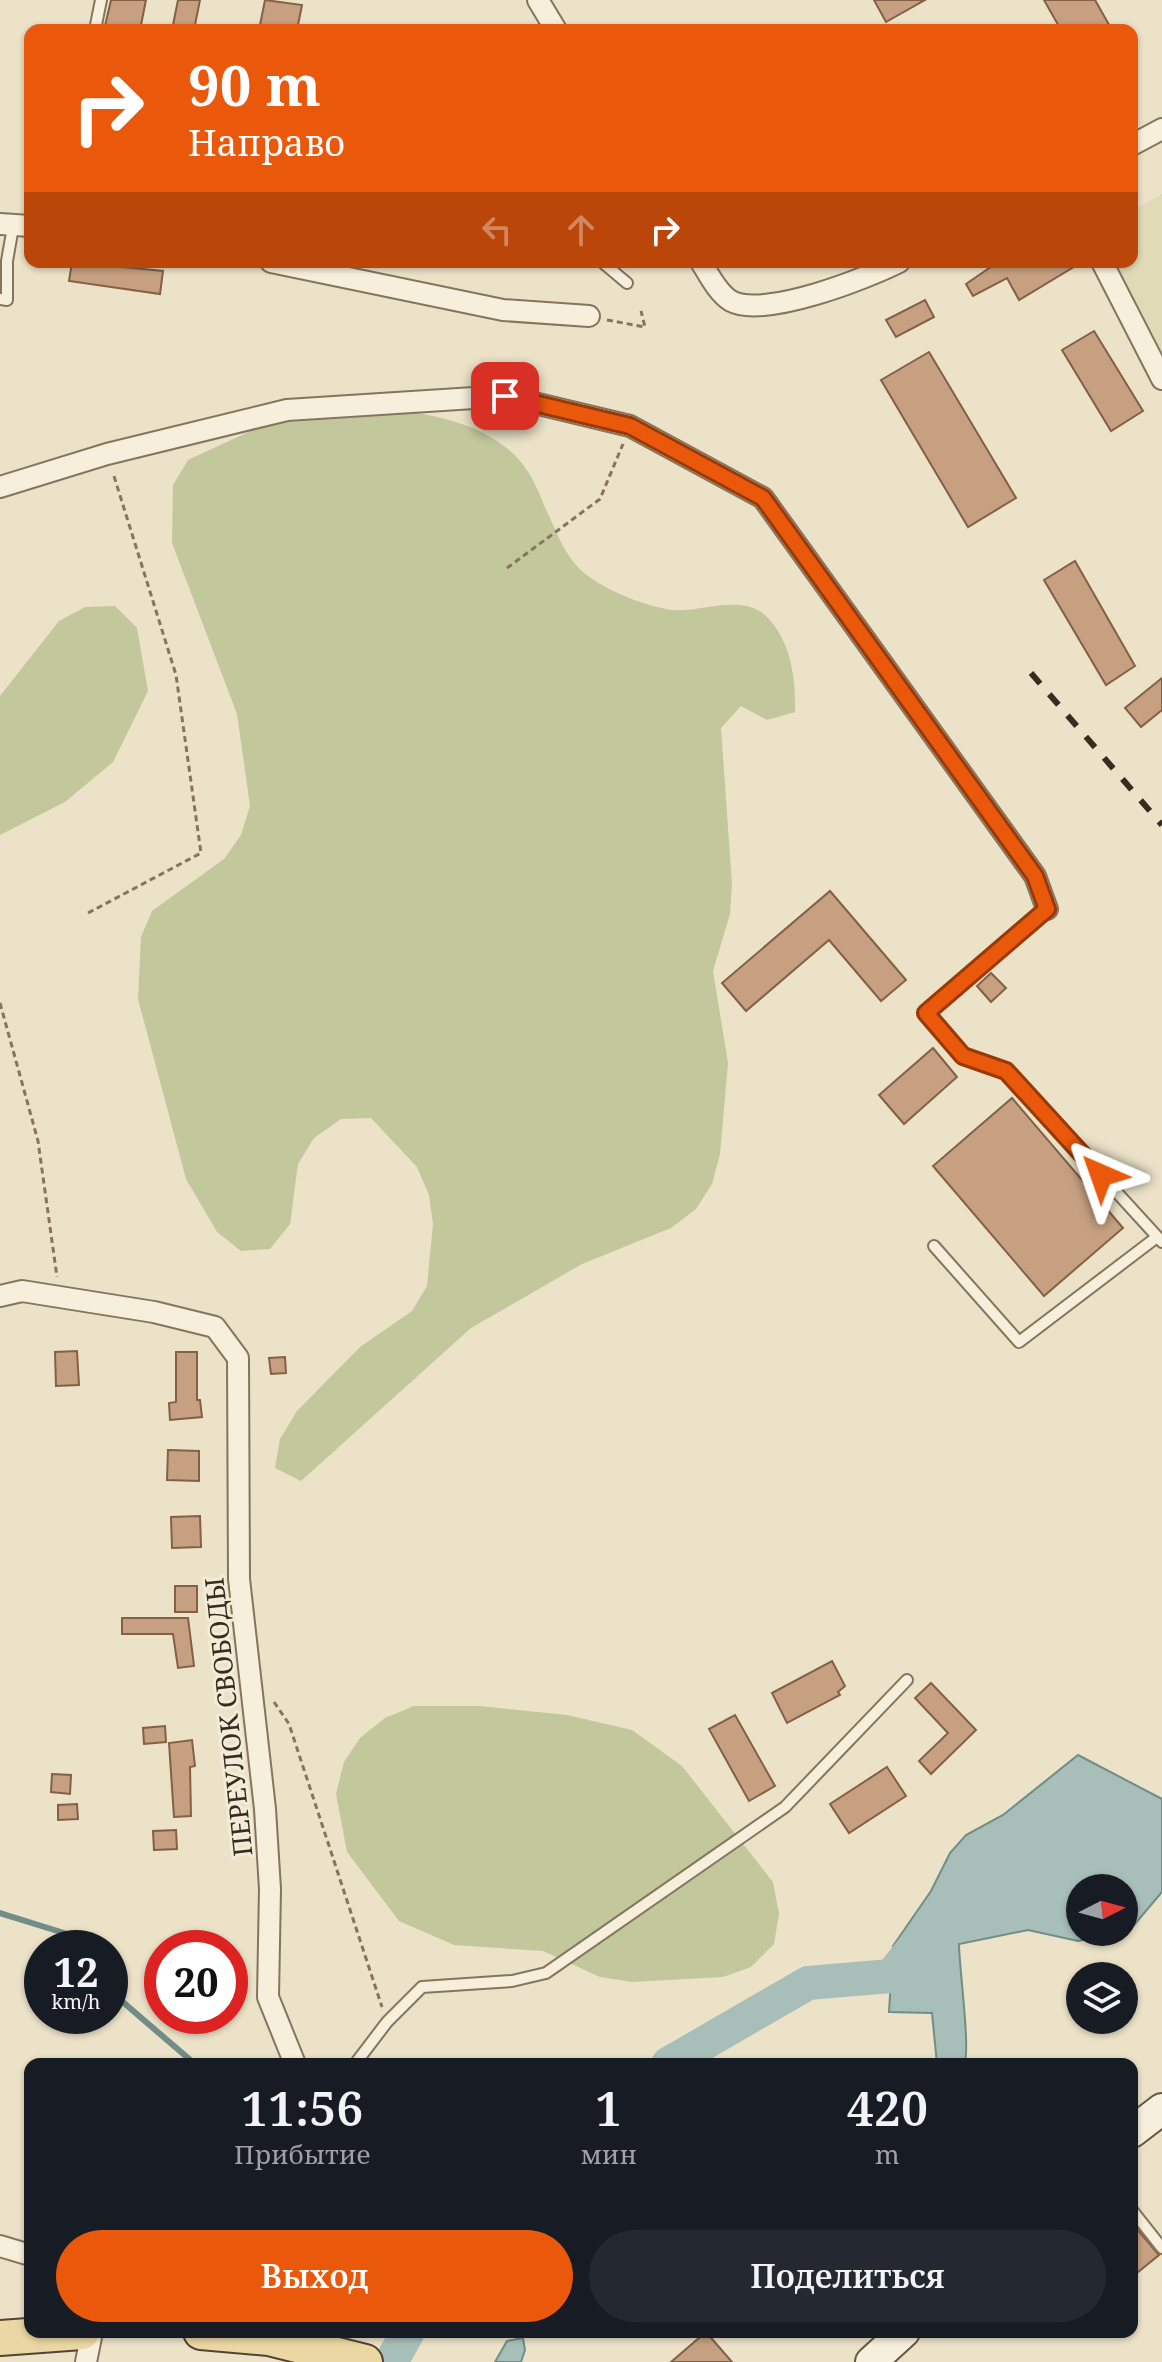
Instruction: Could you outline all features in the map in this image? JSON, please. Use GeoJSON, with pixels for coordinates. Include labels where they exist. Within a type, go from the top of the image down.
{"type":"FeatureCollection","features":[{"type":"Feature","properties":{"kind":"main road"},"geometry":{"type":"LineString","coordinates":[[1138,2127],[1162,2109]]}},
{"type":"Feature","properties":{"kind":"main road"},"geometry":{"type":"LineString","coordinates":[[0,2338],[24,2336]]}},
{"type":"Feature","properties":{"kind":"main road"},"geometry":{"type":"LineString","coordinates":[[269,2338],[365,2362]]}},
{"type":"Feature","properties":{"kind":"main road"},"geometry":{"type":"LineString","coordinates":[[871,2362],[897,2338]]}},
{"type":"Feature","properties":{"kind":"street"},"geometry":{"type":"LineString","coordinates":[[538,0],[552,24]]}},
{"type":"Feature","properties":{"kind":"street"},"geometry":{"type":"LineString","coordinates":[[1138,142],[1162,129]]}},
{"type":"Feature","properties":{"kind":"street"},"geometry":{"type":"LineString","coordinates":[[300,268],[503,310],[589,316]]}},
{"type":"Feature","properties":{"kind":"street"},"geometry":{"type":"LineString","coordinates":[[705,268],[730,300],[754,304],[810,296],[887,268]]}},
{"type":"Feature","properties":{"kind":"street"},"geometry":{"type":"LineString","coordinates":[[1105,268],[1162,379]]}},
{"type":"Feature","properties":{"kind":"street"},"geometry":{"type":"LineString","coordinates":[[0,487],[107,454],[287,410],[505,396],[630,426],[763,498],[1035,876],[1047,909]]}},
{"type":"Feature","properties":{"kind":"street"},"geometry":{"type":"LineString","coordinates":[[0,1296],[22,1291],[60,1297]]}},
{"type":"Feature","properties":{"kind":"street","name":"ПЕРЕУЛОК СВОБОДЫ"},"geometry":{"type":"LineString","coordinates":[[60,1297],[154,1312],[215,1327],[238,1358],[239,1579],[265,1809],[270,1889],[268,1997],[293,2058]]}},
{"type":"Feature","properties":{"kind":"street"},"geometry":{"type":"LineString","coordinates":[[0,2246],[24,2253]]}},
{"type":"Feature","properties":{"kind":"street"},"geometry":{"type":"LineString","coordinates":[[86,2362],[91,2338]]}},
{"type":"Feature","properties":{"kind":"lane"},"geometry":{"type":"LineString","coordinates":[[96,24],[101,0]]}},
{"type":"Feature","properties":{"kind":"lane"},"geometry":{"type":"LineString","coordinates":[[0,299],[7,300],[7,261],[14,225]]}},
{"type":"Feature","properties":{"kind":"lane"},"geometry":{"type":"LineString","coordinates":[[609,268],[627,283]]}},
{"type":"Feature","properties":{"kind":"lane"},"geometry":{"type":"LineString","coordinates":[[934,1246],[1019,1342],[1160,1239],[1006,1071],[963,1056],[926,1013],[1047,909]]}},
{"type":"Feature","properties":{"kind":"lane"},"geometry":{"type":"LineString","coordinates":[[360,2058],[387,2022],[422,1987],[512,1981],[546,1973],[785,1807],[907,1680]]}},
{"type":"Feature","properties":{"kind":"lane"},"geometry":{"type":"LineString","coordinates":[[1138,2218],[1162,2248]]}},
{"type":"Feature","properties":{"kind":"path"},"geometry":{"type":"LineString","coordinates":[[589,316],[645,327],[641,311]]}},
{"type":"Feature","properties":{"kind":"path"},"geometry":{"type":"LineString","coordinates":[[507,568],[600,499],[630,426]]}},
{"type":"Feature","properties":{"kind":"path"},"geometry":{"type":"LineString","coordinates":[[88,913],[201,853],[176,675],[107,454]]}},
{"type":"Feature","properties":{"kind":"path"},"geometry":{"type":"LineString","coordinates":[[0,1003],[38,1141],[60,1297]]}},
{"type":"Feature","properties":{"kind":"path"},"geometry":{"type":"LineString","coordinates":[[273,1700],[289,1724],[387,2022]]}},
{"type":"Feature","properties":{"kind":"shaded area"},"geometry":{"type":"Polygon","coordinates":[[[1162,194],[1162,356],[1117,268],[1138,268],[1138,208],[1162,194]]]}},
{"type":"Feature","properties":{"kind":"green space"},"geometry":{"type":"Polygon","coordinates":[[[390,408],[466,426],[485,434],[516,456],[531,477],[569,556],[588,576],[607,588],[639,602],[672,610],[733,605],[756,609],[766,616],[781,637],[790,661],[795,712],[767,720],[741,706],[721,728],[732,884],[730,914],[713,971],[728,1063],[720,1154],[712,1184],[696,1209],[671,1228],[582,1264],[471,1328],[301,1481],[275,1468],[280,1439],[297,1411],[360,1347],[412,1311],[427,1286],[433,1224],[429,1195],[417,1167],[371,1118],[341,1119],[314,1138],[298,1164],[290,1224],[270,1249],[241,1251],[217,1232],[186,1179],[138,999],[141,937],[152,911],[224,859],[241,835],[250,806],[237,714],[172,543],[173,485],[188,460],[268,423],[330,410],[390,408]]]}},
{"type":"Feature","properties":{"kind":"green space"},"geometry":{"type":"Polygon","coordinates":[[[115,606],[137,628],[148,691],[113,762],[65,802],[0,835],[0,696],[59,621],[85,607],[115,606]]]}},
{"type":"Feature","properties":{"kind":"green space"},"geometry":{"type":"Polygon","coordinates":[[[414,1706],[479,1706],[567,1715],[632,1730],[682,1766],[773,1882],[779,1914],[774,1944],[751,1967],[723,1977],[632,1982],[600,1977],[543,1951],[454,1945],[399,1921],[347,1852],[336,1794],[344,1762],[360,1738],[385,1718],[414,1706]]]}},
{"type":"Feature","properties":{"kind":"water"},"geometry":{"type":"Polygon","coordinates":[[[1078,1755],[1162,1799],[1162,1892],[1138,1920],[1138,1874],[1066,1874],[1066,1938],[1028,1930],[959,1944],[966,2058],[936,2058],[932,2013],[889,2012],[893,1946],[931,1891],[950,1853],[966,1835],[1003,1815],[1078,1755]]]}},
{"type":"Feature","properties":{"kind":"water"},"geometry":{"type":"Polygon","coordinates":[[[523,2338],[525,2350],[521,2362],[495,2362],[507,2341],[523,2338]]]}},
{"type":"Feature","properties":{"kind":"building"},"geometry":{"type":"Polygon","coordinates":[[[111,0],[146,0],[141,24],[105,24],[111,0]]]}},
{"type":"Feature","properties":{"kind":"building"},"geometry":{"type":"Polygon","coordinates":[[[178,0],[200,0],[195,24],[173,24],[178,0]]]}},
{"type":"Feature","properties":{"kind":"building"},"geometry":{"type":"Polygon","coordinates":[[[265,0],[302,5],[298,24],[260,24],[265,0]]]}},
{"type":"Feature","properties":{"kind":"building"},"geometry":{"type":"Polygon","coordinates":[[[874,0],[925,0],[886,22],[874,0]]]}},
{"type":"Feature","properties":{"kind":"building"},"geometry":{"type":"Polygon","coordinates":[[[1044,0],[1095,0],[1109,24],[1058,24],[1044,0]]]}},
{"type":"Feature","properties":{"kind":"building"},"geometry":{"type":"Polygon","coordinates":[[[71,268],[163,271],[160,294],[69,281],[71,268]]]}},
{"type":"Feature","properties":{"kind":"building"},"geometry":{"type":"Polygon","coordinates":[[[989,268],[1072,268],[1019,300],[1007,278],[973,296],[966,284],[989,268]]]}},
{"type":"Feature","properties":{"kind":"building"},"geometry":{"type":"Polygon","coordinates":[[[925,300],[934,317],[896,337],[886,320],[925,300]]]}},
{"type":"Feature","properties":{"kind":"building"},"geometry":{"type":"Polygon","coordinates":[[[1094,331],[1143,411],[1111,431],[1062,350],[1094,331]]]}},
{"type":"Feature","properties":{"kind":"building"},"geometry":{"type":"Polygon","coordinates":[[[929,352],[1016,498],[968,527],[881,380],[929,352]]]}},
{"type":"Feature","properties":{"kind":"building"},"geometry":{"type":"Polygon","coordinates":[[[1075,561],[1135,666],[1106,685],[1044,580],[1075,561]]]}},
{"type":"Feature","properties":{"kind":"building"},"geometry":{"type":"Polygon","coordinates":[[[1162,678],[1162,710],[1141,727],[1125,708],[1162,678]]]}},
{"type":"Feature","properties":{"kind":"building"},"geometry":{"type":"Polygon","coordinates":[[[830,891],[906,980],[881,1001],[829,940],[746,1011],[722,983],[830,891]]]}},
{"type":"Feature","properties":{"kind":"building"},"geometry":{"type":"Polygon","coordinates":[[[991,973],[1006,988],[991,1002],[977,986],[991,973]]]}},
{"type":"Feature","properties":{"kind":"building"},"geometry":{"type":"Polygon","coordinates":[[[933,1048],[957,1077],[904,1124],[879,1095],[933,1048]]]}},
{"type":"Feature","properties":{"kind":"building"},"geometry":{"type":"Polygon","coordinates":[[[1012,1098],[1123,1228],[1044,1296],[933,1166],[1012,1098]]]}},
{"type":"Feature","properties":{"kind":"building"},"geometry":{"type":"Polygon","coordinates":[[[77,1351],[79,1385],[56,1386],[55,1352],[77,1351]]]}},
{"type":"Feature","properties":{"kind":"building"},"geometry":{"type":"Polygon","coordinates":[[[176,1352],[197,1352],[197,1400],[200,1400],[202,1417],[170,1420],[169,1403],[176,1402],[176,1352]]]}},
{"type":"Feature","properties":{"kind":"building"},"geometry":{"type":"Polygon","coordinates":[[[285,1357],[286,1373],[271,1374],[269,1358],[285,1357]]]}},
{"type":"Feature","properties":{"kind":"building"},"geometry":{"type":"Polygon","coordinates":[[[168,1450],[199,1451],[199,1481],[167,1480],[168,1450]]]}},
{"type":"Feature","properties":{"kind":"building"},"geometry":{"type":"Polygon","coordinates":[[[200,1516],[201,1547],[172,1548],[171,1517],[200,1516]]]}},
{"type":"Feature","properties":{"kind":"building"},"geometry":{"type":"Polygon","coordinates":[[[175,1586],[197,1586],[197,1612],[175,1612],[175,1586]]]}},
{"type":"Feature","properties":{"kind":"building"},"geometry":{"type":"Polygon","coordinates":[[[122,1618],[188,1618],[194,1666],[178,1668],[173,1634],[122,1634],[122,1618]]]}},
{"type":"Feature","properties":{"kind":"building"},"geometry":{"type":"Polygon","coordinates":[[[832,1661],[845,1686],[838,1692],[840,1695],[787,1723],[772,1693],[832,1661]]]}},
{"type":"Feature","properties":{"kind":"building"},"geometry":{"type":"Polygon","coordinates":[[[931,1683],[976,1730],[931,1774],[919,1761],[948,1733],[915,1698],[931,1683]]]}},
{"type":"Feature","properties":{"kind":"building"},"geometry":{"type":"Polygon","coordinates":[[[735,1715],[775,1786],[749,1801],[709,1729],[735,1715]]]}},
{"type":"Feature","properties":{"kind":"building"},"geometry":{"type":"Polygon","coordinates":[[[165,1726],[166,1742],[144,1744],[143,1728],[165,1726]]]}},
{"type":"Feature","properties":{"kind":"building"},"geometry":{"type":"Polygon","coordinates":[[[192,1740],[195,1766],[190,1767],[191,1816],[174,1817],[169,1743],[192,1740]]]}},
{"type":"Feature","properties":{"kind":"building"},"geometry":{"type":"Polygon","coordinates":[[[887,1767],[906,1796],[849,1833],[830,1804],[887,1767]]]}},
{"type":"Feature","properties":{"kind":"building"},"geometry":{"type":"Polygon","coordinates":[[[52,1774],[71,1775],[70,1794],[51,1792],[52,1774]]]}},
{"type":"Feature","properties":{"kind":"building"},"geometry":{"type":"Polygon","coordinates":[[[77,1804],[78,1819],[58,1820],[58,1805],[77,1804]]]}},
{"type":"Feature","properties":{"kind":"building"},"geometry":{"type":"Polygon","coordinates":[[[176,1830],[177,1849],[154,1850],[153,1831],[176,1830]]]}},
{"type":"Feature","properties":{"kind":"building"},"geometry":{"type":"Polygon","coordinates":[[[1138,2230],[1159,2255],[1138,2272],[1138,2230]]]}},
{"type":"Feature","properties":{"kind":"building"},"geometry":{"type":"Polygon","coordinates":[[[699,2338],[711,2338],[732,2362],[671,2362],[699,2338]]]}},
{"type":"Feature","properties":{"kind":"waterway"},"geometry":{"type":"LineString","coordinates":[[0,1913],[54,1930]]}},
{"type":"Feature","properties":{"kind":"waterway"},"geometry":{"type":"LineString","coordinates":[[678,2058],[808,1983],[891,1976],[920,1940]]}},
{"type":"Feature","properties":{"kind":"waterway"},"geometry":{"type":"LineString","coordinates":[[128,2006],[188,2058]]}},
{"type":"Feature","properties":{"kind":"waterway"},"geometry":{"type":"LineString","coordinates":[[395,2355],[405,2338]]}},
{"type":"Feature","properties":{"kind":"railway"},"geometry":{"type":"LineString","coordinates":[[1031,673],[1162,825]]}},
{"type":"Feature","properties":{"kind":"route"},"geometry":{"type":"LineString","coordinates":[[505,396],[630,426],[763,498],[1035,876],[1047,909],[926,1013],[963,1056],[1006,1071],[1101,1175]]}}]}
